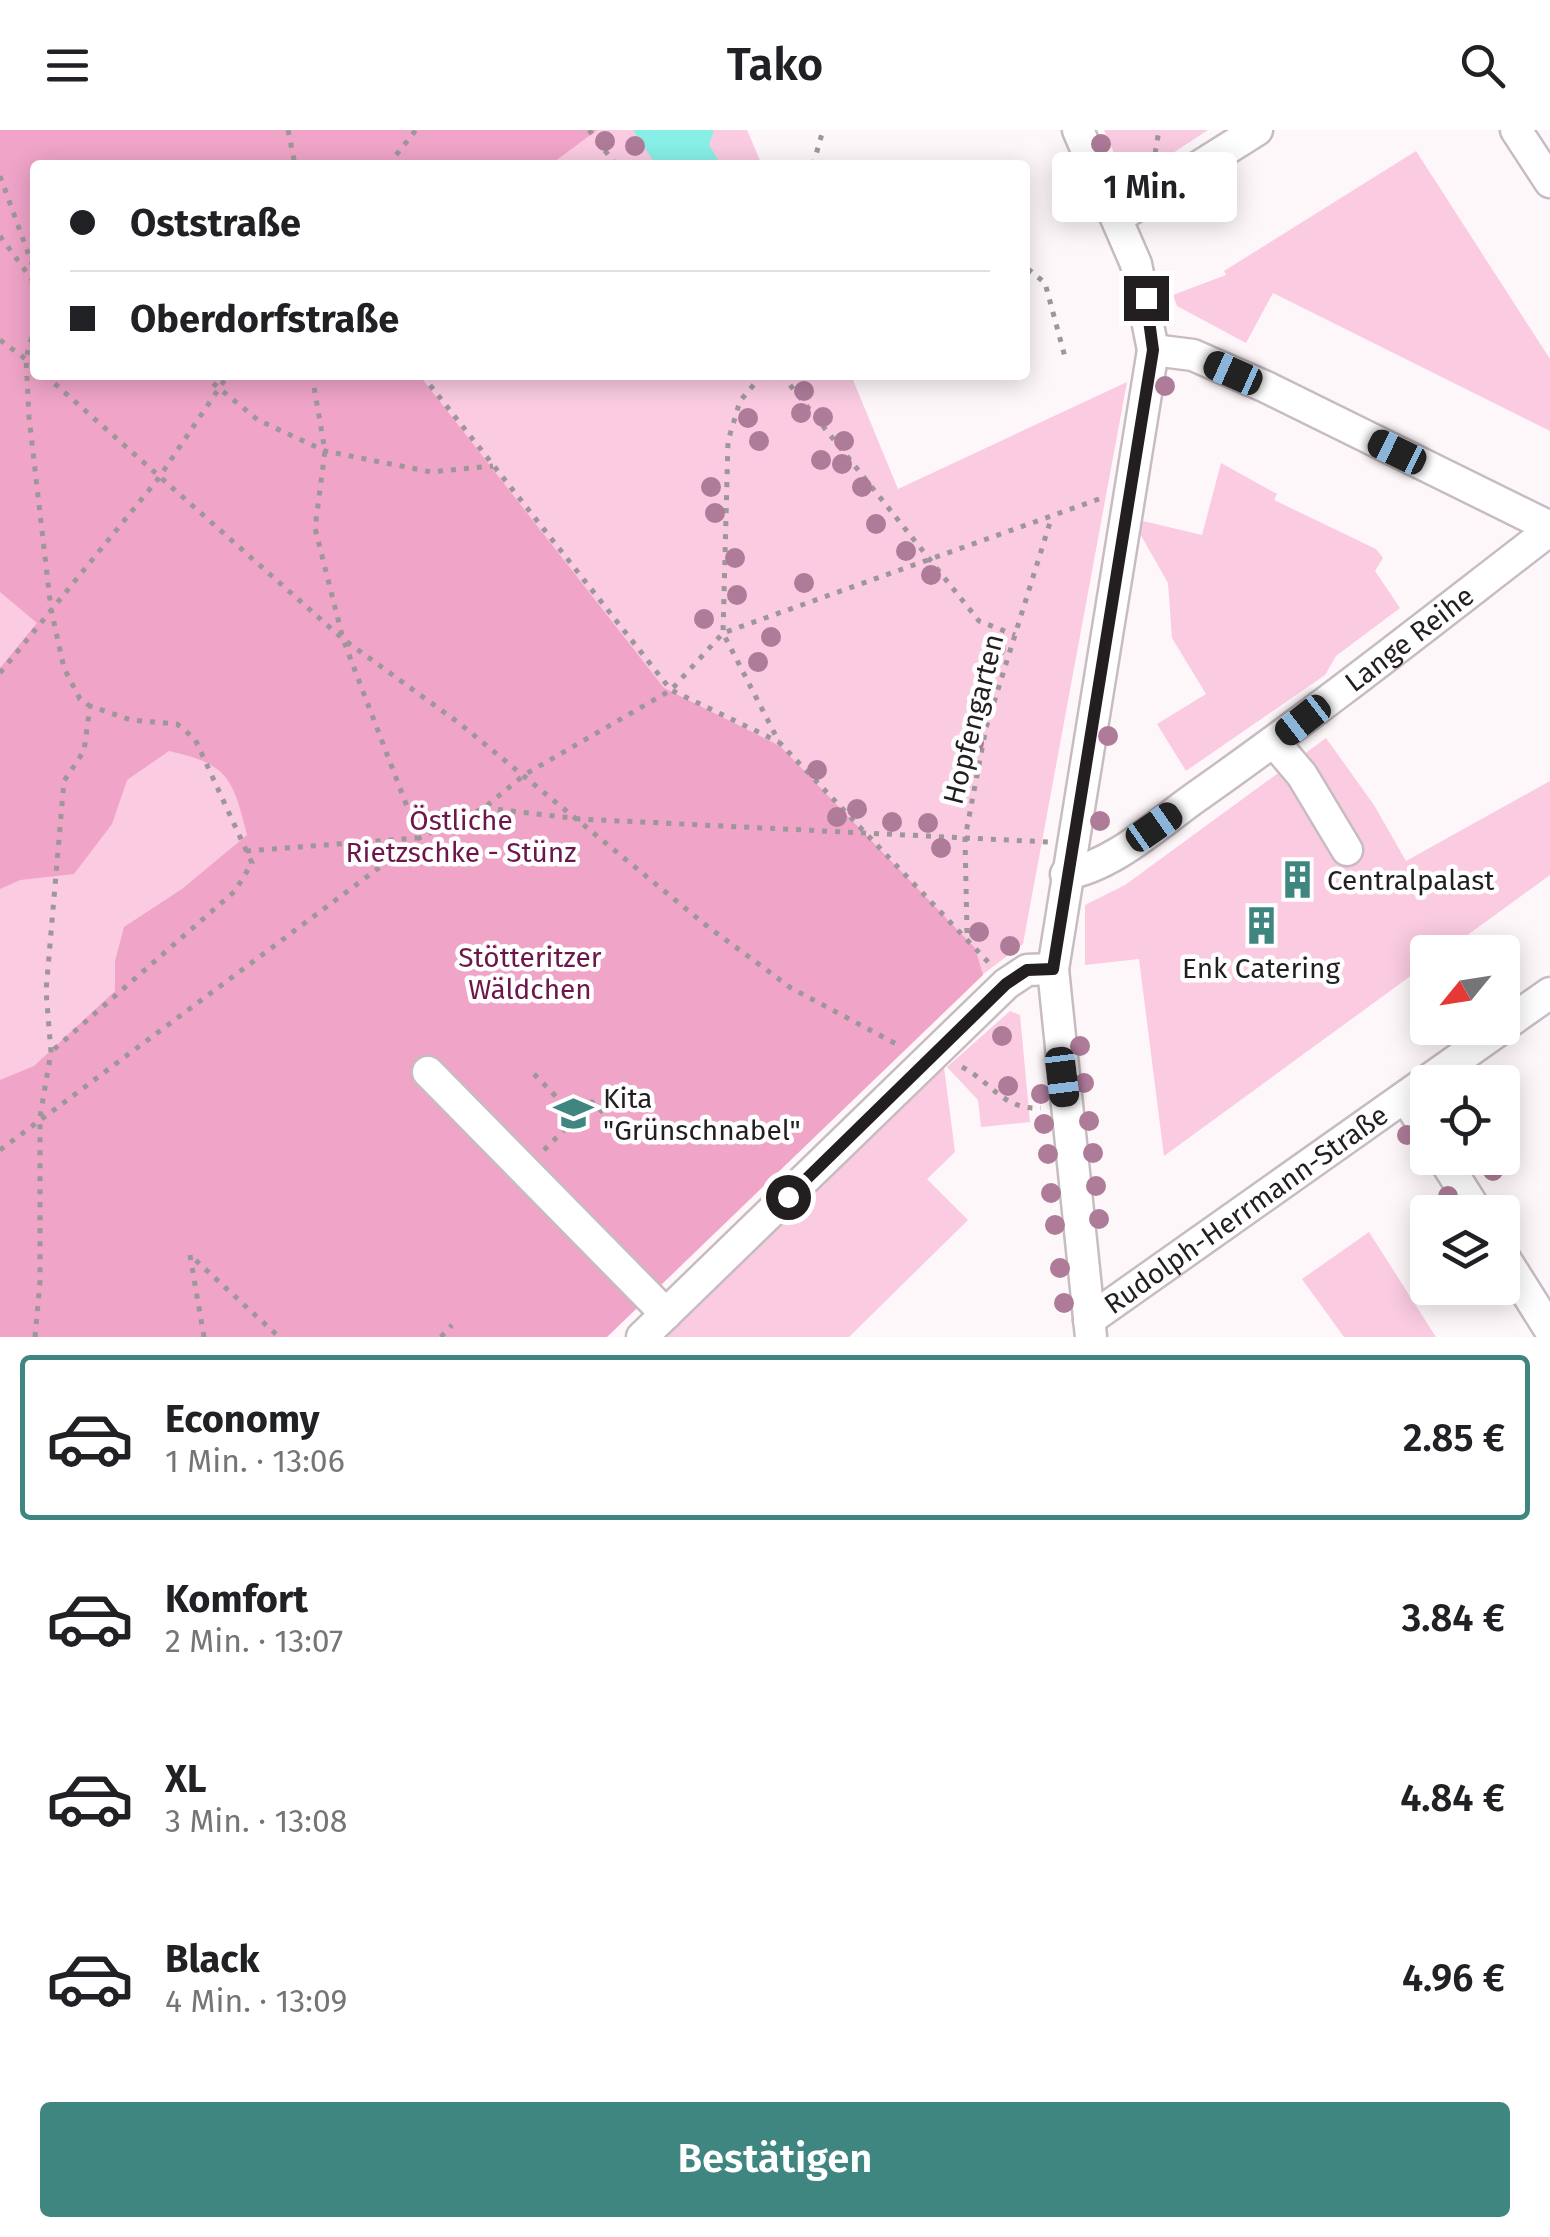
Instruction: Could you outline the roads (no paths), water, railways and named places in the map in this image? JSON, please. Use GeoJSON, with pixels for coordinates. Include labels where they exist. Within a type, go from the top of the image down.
{"type":"FeatureCollection","features":[{"type":"Feature","properties":{"kind":"street"},"geometry":{"type":"LineString","coordinates":[[1078,130],[1117,218],[1146,298],[1153,350],[1053,969],[1090,1329]]}},
{"type":"Feature","properties":{"kind":"street"},"geometry":{"type":"LineString","coordinates":[[1117,218],[1257,130]]}},
{"type":"Feature","properties":{"kind":"street"},"geometry":{"type":"LineString","coordinates":[[1516,130],[1550,182]]}},
{"type":"Feature","properties":{"kind":"street"},"geometry":{"type":"LineString","coordinates":[[1153,350],[1193,355],[1266,387],[1550,529]]}},
{"type":"Feature","properties":{"kind":"street","name":"Lange Reihe"},"geometry":{"type":"LineString","coordinates":[[1066,874],[1082,871],[1125,847],[1274,742],[1550,529]]}},
{"type":"Feature","properties":{"kind":"street"},"geometry":{"type":"LineString","coordinates":[[1274,742],[1302,775],[1348,850]]}},
{"type":"Feature","properties":{"kind":"street"},"geometry":{"type":"LineString","coordinates":[[642,1337],[1006,984],[1027,970],[1053,969]]}},
{"type":"Feature","properties":{"kind":"street","name":"Rudolph-Herrmann-Straße"},"geometry":{"type":"LineString","coordinates":[[1520,1014],[1550,993]]}},
{"type":"Feature","properties":{"kind":"street","name":"Rudolph-Herrmann-Straße"},"geometry":{"type":"LineString","coordinates":[[1090,1329],[1477,1045]]}},
{"type":"Feature","properties":{"kind":"street"},"geometry":{"type":"LineString","coordinates":[[428,1072],[666,1314]]}},
{"type":"Feature","properties":{"kind":"street"},"geometry":{"type":"LineString","coordinates":[[1405,1098],[1410,1106]]}},
{"type":"Feature","properties":{"kind":"street"},"geometry":{"type":"LineString","coordinates":[[1520,1282],[1550,1330]]}},
{"type":"Feature","properties":{"kind":"water"},"geometry":{"type":"Polygon","coordinates":[[[633,130],[714,130],[709,145],[718,160],[653,160],[633,130]]]}},
{"type":"Feature","properties":{"kind":"place","name":"Centralpalast"},"geometry":{"type":"Point","coordinates":[1297,880]}},
{"type":"Feature","properties":{"kind":"place","name":"Enk Catering"},"geometry":{"type":"Point","coordinates":[1261,926]}},
{"type":"Feature","properties":{"kind":"place","name":"Kita \"Grünschnabel\""},"geometry":{"type":"Point","coordinates":[573,1114]}},
{"type":"Feature","properties":{"kind":"park label","name":"Östliche Rietzschke - Stünz"},"geometry":{"type":"Point","coordinates":[461,836]}},
{"type":"Feature","properties":{"kind":"park label","name":"Stötteritzer Wäldchen"},"geometry":{"type":"Point","coordinates":[530,973]}}]}
